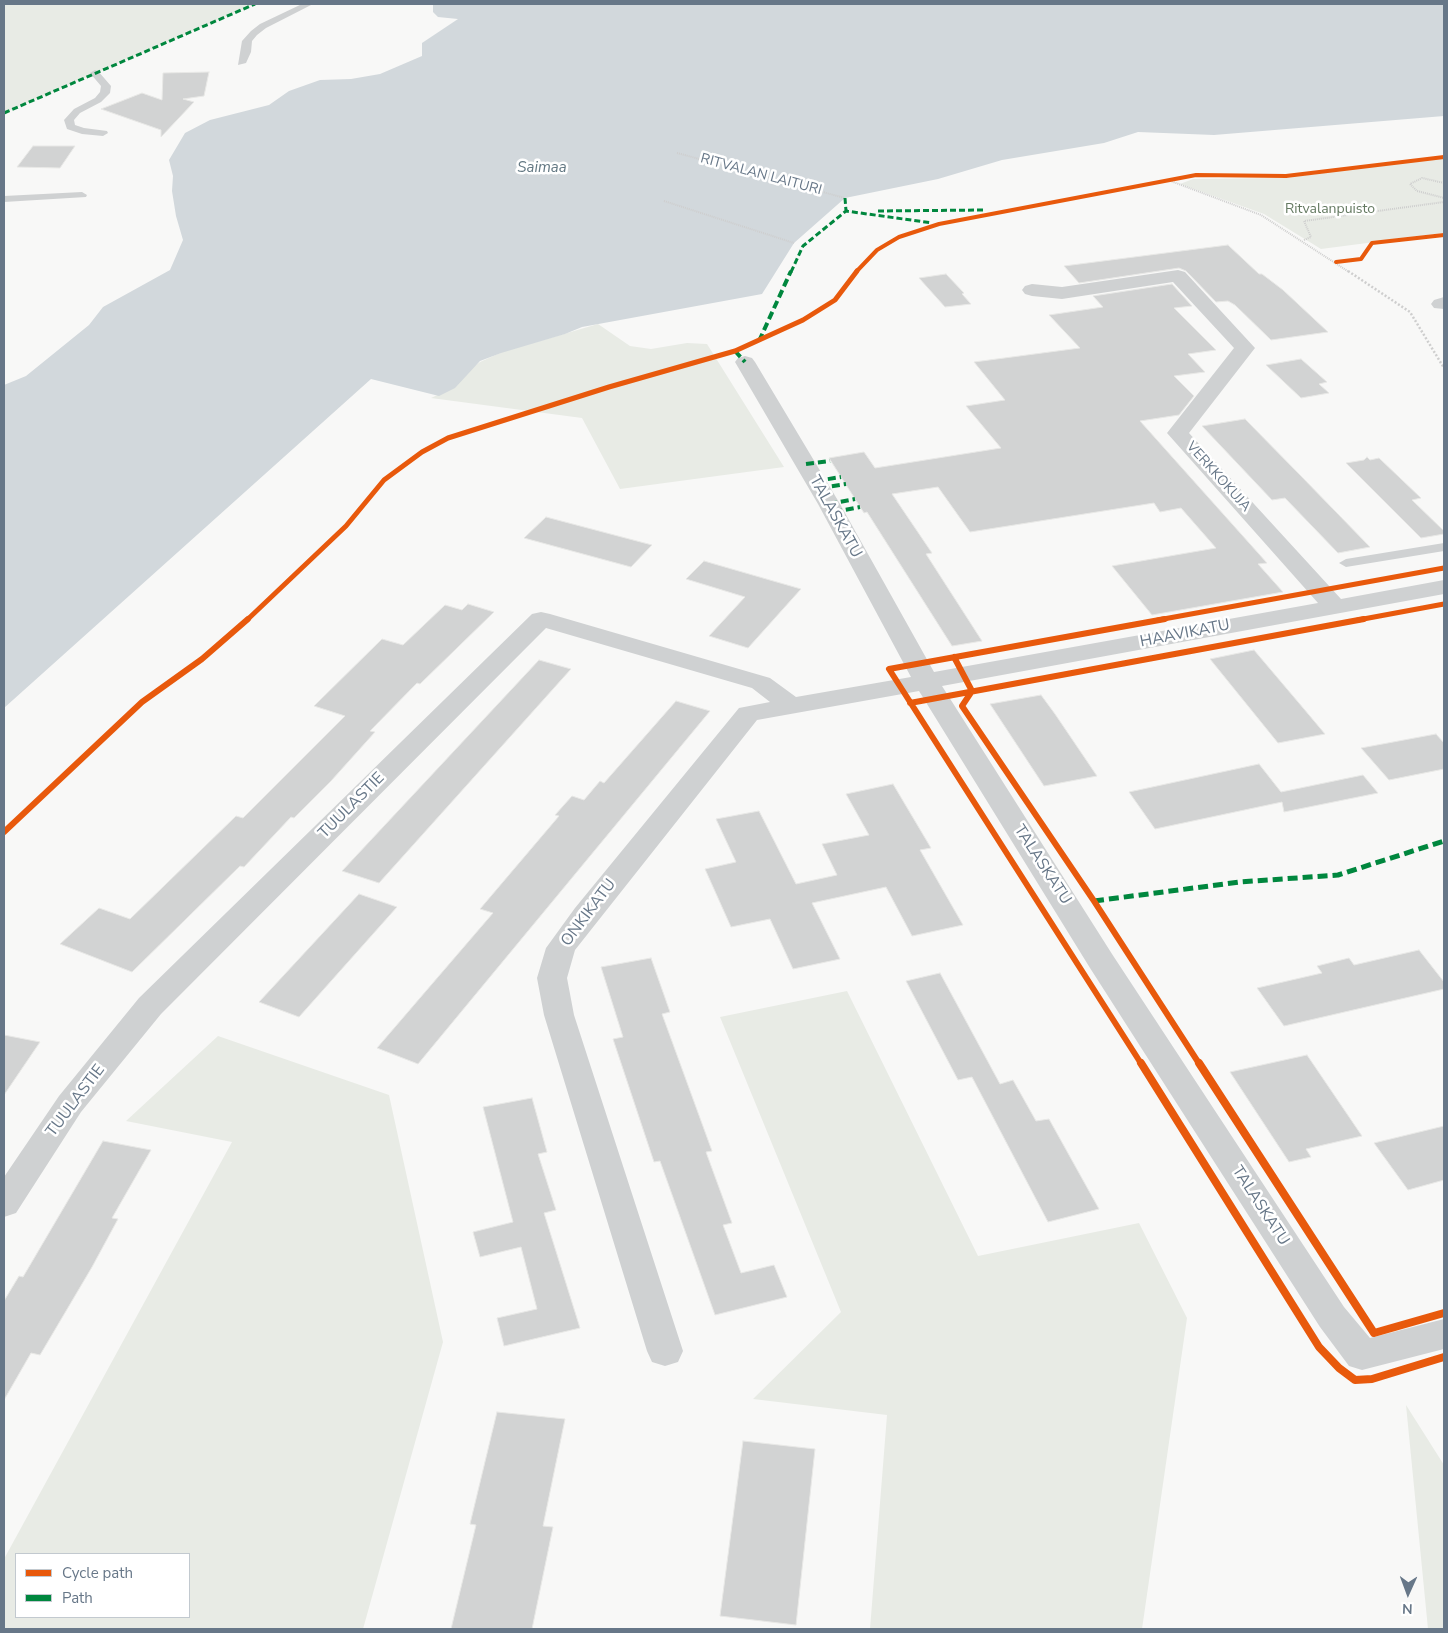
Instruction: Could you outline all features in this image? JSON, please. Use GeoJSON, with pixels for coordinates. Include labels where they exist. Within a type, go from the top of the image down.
{"type":"FeatureCollection","features":[{"type":"Feature","properties":{"kind":"street","name":"VERKKOKUJA"},"geometry":{"type":"LineString","coordinates":[[1032,290],[1062,293],[1178,276],[1245,348],[1178,433],[1334,606]]}},
{"type":"Feature","properties":{"kind":"street","name":"TALASKATU"},"geometry":{"type":"LineString","coordinates":[[744,362],[834,512],[926,683],[1069,907],[1101,961],[1332,1318],[1362,1355],[1444,1334]]}},
{"type":"Feature","properties":{"kind":"street","name":"HAAVIKATU"},"geometry":{"type":"LineString","coordinates":[[926,683],[1444,587]]}},
{"type":"Feature","properties":{"kind":"street","name":"TUULASTIE"},"geometry":{"type":"LineString","coordinates":[[4,1204],[70,1104],[150,1006],[541,619],[761,682],[790,705]]}},
{"type":"Feature","properties":{"kind":"street","name":"ONKIKATU"},"geometry":{"type":"LineString","coordinates":[[665,1351],[559,1015],[552,978],[561,948],[584,916],[748,714],[790,705],[926,683]]}},
{"type":"Feature","properties":{"kind":"lane"},"geometry":{"type":"LineString","coordinates":[[241,63],[246,52],[247,41],[254,33],[263,26],[309,4]]}},
{"type":"Feature","properties":{"kind":"lane"},"geometry":{"type":"LineString","coordinates":[[95,73],[106,86],[105,93],[98,100],[77,111],[69,120],[71,127],[82,131],[103,132]]}},
{"type":"Feature","properties":{"kind":"lane"},"geometry":{"type":"LineString","coordinates":[[4,199],[82,195]]}},
{"type":"Feature","properties":{"kind":"lane"},"geometry":{"type":"LineString","coordinates":[[1346,563],[1444,547]]}},
{"type":"Feature","properties":{"kind":"path"},"geometry":{"type":"LineString","coordinates":[[1158,182],[1187,177]]}},
{"type":"Feature","properties":{"kind":"path"},"geometry":{"type":"LineString","coordinates":[[1444,183],[1422,178],[1410,184],[1418,192],[1444,198]]}},
{"type":"Feature","properties":{"kind":"path"},"geometry":{"type":"LineString","coordinates":[[1168,180],[1261,215],[1304,240],[1363,283],[1410,312],[1444,368]]}},
{"type":"Feature","properties":{"kind":"path"},"geometry":{"type":"LineString","coordinates":[[664,201],[794,243]]}},
{"type":"Feature","properties":{"kind":"path"},"geometry":{"type":"LineString","coordinates":[[1304,240],[1311,238],[1304,221],[1444,202]]}},
{"type":"Feature","properties":{"kind":"path"},"geometry":{"type":"LineString","coordinates":[[1336,262],[1345,261]]}},
{"type":"Feature","properties":{"kind":"green space"},"geometry":{"type":"Polygon","coordinates":[[[4,4],[255,4],[4,113],[4,4]]]}},
{"type":"Feature","properties":{"kind":"green space","name":"Ritvalanpuisto"},"geometry":{"type":"Polygon","coordinates":[[[1444,156],[1444,233],[1321,249],[1264,214],[1180,184],[1193,179],[1288,178],[1444,156]]]}},
{"type":"Feature","properties":{"kind":"green space"},"geometry":{"type":"Polygon","coordinates":[[[598,324],[630,346],[651,349],[687,343],[707,344],[784,467],[620,489],[582,418],[431,398],[455,387],[467,371],[480,362],[502,352],[598,324]]]}},
{"type":"Feature","properties":{"kind":"green space"},"geometry":{"type":"Polygon","coordinates":[[[847,991],[978,1256],[1139,1223],[1187,1318],[1142,1629],[870,1629],[887,1415],[753,1399],[841,1312],[720,1017],[847,991]]]}},
{"type":"Feature","properties":{"kind":"green space"},"geometry":{"type":"Polygon","coordinates":[[[218,1036],[389,1095],[443,1342],[363,1629],[4,1629],[4,1559],[232,1142],[126,1121],[218,1036]]]}},
{"type":"Feature","properties":{"kind":"green space"},"geometry":{"type":"Polygon","coordinates":[[[1406,1405],[1444,1465],[1444,1629],[1428,1629],[1406,1405]]]}},
{"type":"Feature","properties":{"kind":"water","name":"Saimaa"},"geometry":{"type":"Polygon","coordinates":[[[433,4],[1444,4],[1444,116],[1214,135],[1138,132],[1104,143],[1002,160],[938,179],[845,198],[794,243],[762,294],[582,327],[480,361],[455,388],[439,396],[371,379],[4,708],[4,385],[26,376],[89,325],[103,307],[170,270],[183,240],[176,216],[172,191],[173,176],[169,160],[185,133],[210,120],[269,105],[289,91],[320,80],[351,79],[380,74],[422,56],[422,43],[458,19],[438,17],[433,12],[433,4]]]}},
{"type":"Feature","properties":{"kind":"building"},"geometry":{"type":"Polygon","coordinates":[[[209,72],[204,96],[183,99],[194,102],[161,137],[161,130],[101,109],[142,93],[162,100],[163,73],[209,72]]]}},
{"type":"Feature","properties":{"kind":"building"},"geometry":{"type":"Polygon","coordinates":[[[33,146],[75,146],[60,168],[17,167],[33,146]]]}},
{"type":"Feature","properties":{"kind":"building"},"geometry":{"type":"Polygon","coordinates":[[[1228,245],[1259,274],[1262,274],[1283,290],[1328,332],[1271,340],[1235,305],[1228,301],[1216,302],[1186,271],[1179,268],[1079,283],[1064,266],[1228,245]]]}},
{"type":"Feature","properties":{"kind":"building"},"geometry":{"type":"Polygon","coordinates":[[[946,274],[964,293],[962,294],[971,304],[945,307],[919,278],[946,274]]]}},
{"type":"Feature","properties":{"kind":"building"},"geometry":{"type":"Polygon","coordinates":[[[1172,284],[1192,306],[1174,308],[1216,350],[1188,354],[1205,372],[1174,376],[1194,396],[1179,415],[1140,421],[1267,563],[1258,564],[1283,592],[1152,615],[1112,566],[1216,548],[1181,508],[1160,512],[1154,503],[970,532],[938,487],[892,494],[932,553],[926,554],[982,641],[952,646],[867,512],[864,513],[829,458],[864,452],[875,468],[1001,448],[966,406],[1005,400],[974,362],[1080,348],[1049,315],[1103,307],[1093,296],[1172,284]]]}},
{"type":"Feature","properties":{"kind":"building"},"geometry":{"type":"Polygon","coordinates":[[[1301,359],[1327,382],[1319,384],[1329,393],[1301,398],[1266,365],[1301,359]]]}},
{"type":"Feature","properties":{"kind":"building"},"geometry":{"type":"Polygon","coordinates":[[[1245,419],[1370,547],[1338,553],[1285,498],[1272,500],[1202,426],[1245,419]]]}},
{"type":"Feature","properties":{"kind":"building"},"geometry":{"type":"Polygon","coordinates":[[[1367,457],[1370,460],[1379,458],[1421,498],[1412,500],[1444,531],[1444,534],[1421,538],[1346,463],[1364,460],[1367,457]]]}},
{"type":"Feature","properties":{"kind":"building"},"geometry":{"type":"Polygon","coordinates":[[[546,517],[652,545],[631,567],[524,538],[546,517]]]}},
{"type":"Feature","properties":{"kind":"building"},"geometry":{"type":"Polygon","coordinates":[[[704,561],[801,589],[748,648],[709,636],[745,597],[686,579],[704,561]]]}},
{"type":"Feature","properties":{"kind":"building"},"geometry":{"type":"Polygon","coordinates":[[[468,604],[494,612],[420,684],[417,683],[370,731],[375,732],[331,781],[294,818],[291,817],[244,867],[240,866],[132,972],[60,944],[99,908],[130,919],[236,816],[243,818],[345,716],[314,706],[382,639],[403,645],[445,605],[462,610],[468,604]]]}},
{"type":"Feature","properties":{"kind":"building"},"geometry":{"type":"Polygon","coordinates":[[[1254,650],[1325,734],[1278,743],[1210,659],[1254,650]]]}},
{"type":"Feature","properties":{"kind":"building"},"geometry":{"type":"Polygon","coordinates":[[[539,660],[571,669],[379,883],[342,871],[539,660]]]}},
{"type":"Feature","properties":{"kind":"building"},"geometry":{"type":"Polygon","coordinates":[[[1041,695],[1097,776],[1044,786],[990,704],[1041,695]]]}},
{"type":"Feature","properties":{"kind":"building"},"geometry":{"type":"Polygon","coordinates":[[[676,701],[710,711],[418,1064],[377,1048],[493,913],[480,909],[559,816],[555,815],[572,796],[584,800],[600,781],[604,783],[676,701]]]}},
{"type":"Feature","properties":{"kind":"building"},"geometry":{"type":"Polygon","coordinates":[[[1436,734],[1444,743],[1444,769],[1389,780],[1361,748],[1436,734]]]}},
{"type":"Feature","properties":{"kind":"building"},"geometry":{"type":"Polygon","coordinates":[[[1259,764],[1281,792],[1363,775],[1378,793],[1284,812],[1282,802],[1155,829],[1129,792],[1259,764]]]}},
{"type":"Feature","properties":{"kind":"building"},"geometry":{"type":"Polygon","coordinates":[[[893,784],[931,848],[920,850],[963,925],[912,936],[886,887],[812,903],[840,959],[793,969],[770,919],[731,927],[705,869],[736,862],[716,819],[759,811],[796,884],[837,875],[822,844],[869,835],[846,794],[893,784]]]}},
{"type":"Feature","properties":{"kind":"building"},"geometry":{"type":"Polygon","coordinates":[[[359,894],[397,907],[299,1017],[259,1002],[359,894]]]}},
{"type":"Feature","properties":{"kind":"building"},"geometry":{"type":"Polygon","coordinates":[[[1419,950],[1444,982],[1444,989],[1284,1026],[1257,988],[1322,973],[1317,966],[1349,958],[1354,965],[1419,950]]]}},
{"type":"Feature","properties":{"kind":"building"},"geometry":{"type":"Polygon","coordinates":[[[651,958],[670,1012],[662,1014],[712,1151],[706,1152],[732,1223],[723,1225],[741,1273],[774,1265],[787,1297],[715,1315],[660,1161],[654,1162],[613,1039],[623,1037],[601,967],[651,958]]]}},
{"type":"Feature","properties":{"kind":"building"},"geometry":{"type":"Polygon","coordinates":[[[940,973],[1000,1084],[1013,1080],[1036,1121],[1049,1119],[1099,1209],[1048,1222],[972,1077],[958,1080],[906,981],[940,973]]]}},
{"type":"Feature","properties":{"kind":"building"},"geometry":{"type":"Polygon","coordinates":[[[4,1035],[40,1042],[4,1095],[4,1035]]]}},
{"type":"Feature","properties":{"kind":"building"},"geometry":{"type":"Polygon","coordinates":[[[1307,1055],[1362,1136],[1306,1149],[1311,1157],[1289,1162],[1230,1072],[1307,1055]]]}},
{"type":"Feature","properties":{"kind":"building"},"geometry":{"type":"Polygon","coordinates":[[[532,1098],[547,1152],[538,1154],[556,1210],[544,1213],[580,1328],[504,1346],[497,1318],[537,1309],[521,1247],[480,1257],[473,1232],[513,1222],[483,1107],[532,1098]]]}},
{"type":"Feature","properties":{"kind":"building"},"geometry":{"type":"Polygon","coordinates":[[[1444,1126],[1444,1180],[1408,1190],[1374,1143],[1444,1126]]]}},
{"type":"Feature","properties":{"kind":"building"},"geometry":{"type":"Polygon","coordinates":[[[103,1141],[151,1150],[112,1218],[118,1219],[92,1267],[40,1355],[31,1353],[4,1400],[4,1301],[19,1276],[23,1277],[103,1141]]]}},
{"type":"Feature","properties":{"kind":"building"},"geometry":{"type":"Polygon","coordinates":[[[497,1412],[565,1419],[543,1526],[553,1527],[532,1629],[451,1629],[476,1525],[470,1524],[497,1412]]]}},
{"type":"Feature","properties":{"kind":"building"},"geometry":{"type":"Polygon","coordinates":[[[743,1441],[815,1449],[796,1625],[720,1616],[743,1441]]]}},
{"type":"Feature","properties":{"kind":"marked path"},"geometry":{"type":"LineString","coordinates":[[4,113],[255,4]]}},
{"type":"Feature","properties":{"kind":"marked path"},"geometry":{"type":"LineString","coordinates":[[845,198],[846,211],[851,211]]}},
{"type":"Feature","properties":{"kind":"marked path"},"geometry":{"type":"LineString","coordinates":[[878,211],[983,210]]}},
{"type":"Feature","properties":{"kind":"marked path"},"geometry":{"type":"LineString","coordinates":[[759,341],[803,246],[846,211],[932,223]]}},
{"type":"Feature","properties":{"kind":"marked path"},"geometry":{"type":"LineString","coordinates":[[735,351],[745,362]]}},
{"type":"Feature","properties":{"kind":"marked path"},"geometry":{"type":"LineString","coordinates":[[806,464],[830,461]]}},
{"type":"Feature","properties":{"kind":"marked path"},"geometry":{"type":"LineString","coordinates":[[816,481],[841,477]]}},
{"type":"Feature","properties":{"kind":"marked path"},"geometry":{"type":"LineString","coordinates":[[820,488],[846,484]]}},
{"type":"Feature","properties":{"kind":"marked path"},"geometry":{"type":"LineString","coordinates":[[829,504],[855,499]]}},
{"type":"Feature","properties":{"kind":"marked path"},"geometry":{"type":"LineString","coordinates":[[834,512],[860,507]]}},
{"type":"Feature","properties":{"kind":"marked path"},"geometry":{"type":"LineString","coordinates":[[1094,901],[1240,882],[1338,875],[1444,841]]}},
{"type":"Feature","properties":{"kind":"cycle path"},"geometry":{"type":"LineString","coordinates":[[4,832],[142,702],[202,659],[246,621],[346,526],[384,480],[422,452],[448,438],[609,387],[735,351],[759,341],[803,320],[835,300],[865,261],[877,250],[899,237],[939,224],[1196,175],[1286,176],[1444,157]]}},
{"type":"Feature","properties":{"kind":"cycle path"},"geometry":{"type":"LineString","coordinates":[[1336,262],[1361,259],[1372,243],[1444,235]]}},
{"type":"Feature","properties":{"kind":"cycle path"},"geometry":{"type":"LineString","coordinates":[[1444,568],[889,669],[1080,966],[1319,1347],[1339,1368],[1355,1380],[1372,1379],[1444,1357]]}},
{"type":"Feature","properties":{"kind":"cycle path"},"geometry":{"type":"LineString","coordinates":[[910,703],[1444,604]]}},
{"type":"Feature","properties":{"kind":"cycle path"},"geometry":{"type":"LineString","coordinates":[[954,657],[972,691],[962,706],[1094,901],[1374,1333],[1444,1313]]}}]}
